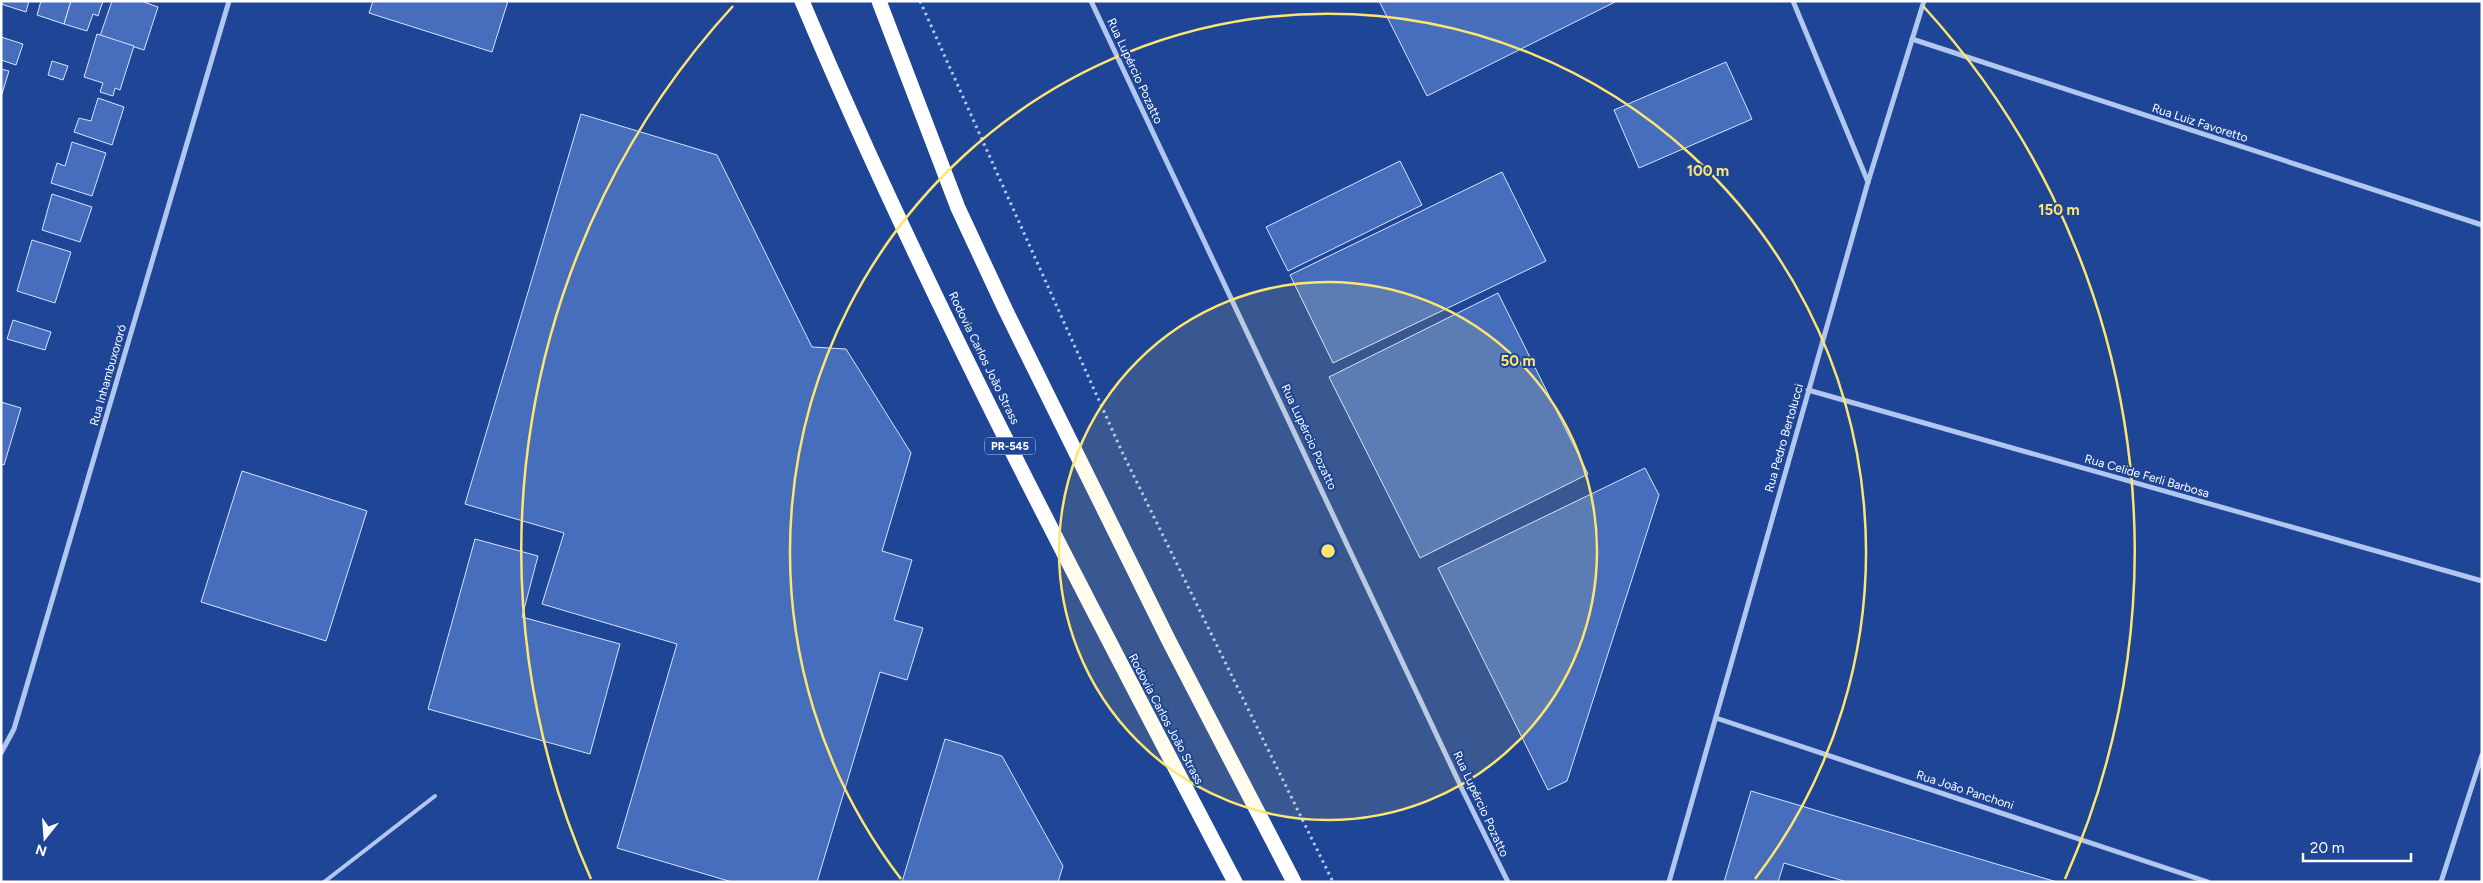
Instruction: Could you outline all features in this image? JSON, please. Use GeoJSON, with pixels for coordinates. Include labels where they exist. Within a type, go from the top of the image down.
{"type":"FeatureCollection","features":[{"type":"Feature","properties":{"kind":"highway","name":"Rodovia Carlos João Strass"},"geometry":{"type":"LineString","coordinates":[[802,1],[851,116],[1000,426],[1234,882]]}},
{"type":"Feature","properties":{"kind":"highway"},"geometry":{"type":"LineString","coordinates":[[880,1],[958,208],[1006,311],[1169,641],[1294,882]]}},
{"type":"Feature","properties":{"kind":"street","name":"Rua Inhambuxororó"},"geometry":{"type":"LineString","coordinates":[[1,753],[14,729],[229,1]]}},
{"type":"Feature","properties":{"kind":"street","name":"Rua Lupércio Pozatto"},"geometry":{"type":"LineString","coordinates":[[1091,1],[1508,882]]}},
{"type":"Feature","properties":{"kind":"street"},"geometry":{"type":"LineString","coordinates":[[1793,1],[1868,182]]}},
{"type":"Feature","properties":{"kind":"street","name":"Rua Pedro Bertolucci"},"geometry":{"type":"LineString","coordinates":[[1669,882],[1868,182],[1924,1]]}},
{"type":"Feature","properties":{"kind":"street","name":"Rua Luiz Favoretto"},"geometry":{"type":"LineString","coordinates":[[1912,39],[2482,226]]}},
{"type":"Feature","properties":{"kind":"street","name":"Rua Celide Ferli Barbosa"},"geometry":{"type":"LineString","coordinates":[[1808,390],[2482,581]]}},
{"type":"Feature","properties":{"kind":"street","name":"Rua João Panchoni"},"geometry":{"type":"LineString","coordinates":[[1716,718],[2208,882]]}},
{"type":"Feature","properties":{"kind":"street"},"geometry":{"type":"LineString","coordinates":[[2441,882],[2482,755]]}},
{"type":"Feature","properties":{"kind":"lane"},"geometry":{"type":"LineString","coordinates":[[324,882],[435,796]]}},
{"type":"Feature","properties":{"kind":"path"},"geometry":{"type":"LineString","coordinates":[[920,1],[1123,454],[1333,882]]}},
{"type":"Feature","properties":{"kind":"building"},"geometry":{"type":"Polygon","coordinates":[[[1,1],[29,1],[26,12],[1,4],[1,1]]]}},
{"type":"Feature","properties":{"kind":"building"},"geometry":{"type":"Polygon","coordinates":[[[41,1],[71,1],[64,24],[37,15],[41,1]]]}},
{"type":"Feature","properties":{"kind":"building"},"geometry":{"type":"Polygon","coordinates":[[[71,1],[103,1],[98,16],[93,14],[87,31],[64,24],[71,1]]]}},
{"type":"Feature","properties":{"kind":"building"},"geometry":{"type":"Polygon","coordinates":[[[112,1],[141,1],[158,7],[144,50],[100,36],[112,1]]]}},
{"type":"Feature","properties":{"kind":"building"},"geometry":{"type":"Polygon","coordinates":[[[373,1],[508,1],[492,52],[369,13],[373,1]]]}},
{"type":"Feature","properties":{"kind":"building"},"geometry":{"type":"Polygon","coordinates":[[[1379,1],[1617,1],[1427,96],[1379,1]]]}},
{"type":"Feature","properties":{"kind":"building"},"geometry":{"type":"Polygon","coordinates":[[[97,34],[134,46],[120,90],[115,88],[113,96],[100,92],[103,83],[84,77],[97,34]]]}},
{"type":"Feature","properties":{"kind":"building"},"geometry":{"type":"Polygon","coordinates":[[[1,37],[23,44],[16,65],[1,60],[1,37]]]}},
{"type":"Feature","properties":{"kind":"building"},"geometry":{"type":"Polygon","coordinates":[[[52,61],[68,66],[63,80],[48,75],[52,61]]]}},
{"type":"Feature","properties":{"kind":"building"},"geometry":{"type":"Polygon","coordinates":[[[1726,62],[1752,119],[1639,168],[1614,110],[1726,62]]]}},
{"type":"Feature","properties":{"kind":"building"},"geometry":{"type":"Polygon","coordinates":[[[1,69],[9,71],[1,97],[1,69]]]}},
{"type":"Feature","properties":{"kind":"building"},"geometry":{"type":"Polygon","coordinates":[[[98,98],[124,107],[112,145],[74,132],[79,118],[91,121],[98,98]]]}},
{"type":"Feature","properties":{"kind":"building"},"geometry":{"type":"Polygon","coordinates":[[[581,114],[717,155],[812,347],[846,349],[911,453],[882,551],[912,560],[894,620],[923,628],[907,680],[880,672],[817,882],[732,882],[617,848],[677,644],[542,604],[564,533],[465,504],[581,114]]]}},
{"type":"Feature","properties":{"kind":"building"},"geometry":{"type":"Polygon","coordinates":[[[72,142],[106,153],[92,196],[51,183],[57,163],[65,166],[72,142]]]}},
{"type":"Feature","properties":{"kind":"building"},"geometry":{"type":"Polygon","coordinates":[[[1400,161],[1422,205],[1288,271],[1266,227],[1400,161]]]}},
{"type":"Feature","properties":{"kind":"building"},"geometry":{"type":"Polygon","coordinates":[[[1502,172],[1546,261],[1333,363],[1290,275],[1502,172]]]}},
{"type":"Feature","properties":{"kind":"building"},"geometry":{"type":"Polygon","coordinates":[[[52,194],[92,207],[80,242],[42,230],[52,194]]]}},
{"type":"Feature","properties":{"kind":"building"},"geometry":{"type":"Polygon","coordinates":[[[32,240],[71,252],[55,303],[17,291],[32,240]]]}},
{"type":"Feature","properties":{"kind":"building"},"geometry":{"type":"Polygon","coordinates":[[[1498,293],[1588,474],[1420,558],[1329,377],[1498,293]]]}},
{"type":"Feature","properties":{"kind":"building"},"geometry":{"type":"Polygon","coordinates":[[[13,320],[51,332],[45,350],[7,339],[13,320]]]}},
{"type":"Feature","properties":{"kind":"building"},"geometry":{"type":"Polygon","coordinates":[[[1,402],[21,408],[4,465],[1,464],[1,402]]]}},
{"type":"Feature","properties":{"kind":"building"},"geometry":{"type":"Polygon","coordinates":[[[1645,468],[1659,495],[1567,781],[1548,790],[1438,568],[1645,468]]]}},
{"type":"Feature","properties":{"kind":"building"},"geometry":{"type":"Polygon","coordinates":[[[242,471],[367,511],[326,641],[201,602],[242,471]]]}},
{"type":"Feature","properties":{"kind":"building"},"geometry":{"type":"Polygon","coordinates":[[[475,539],[538,556],[522,617],[620,644],[590,754],[428,709],[475,539]]]}},
{"type":"Feature","properties":{"kind":"building"},"geometry":{"type":"Polygon","coordinates":[[[945,739],[1002,756],[1063,866],[1058,882],[902,882],[945,739]]]}},
{"type":"Feature","properties":{"kind":"building"},"geometry":{"type":"Polygon","coordinates":[[[1751,791],[2057,882],[1847,882],[1784,863],[1778,882],[1724,882],[1751,791]]]}}]}
